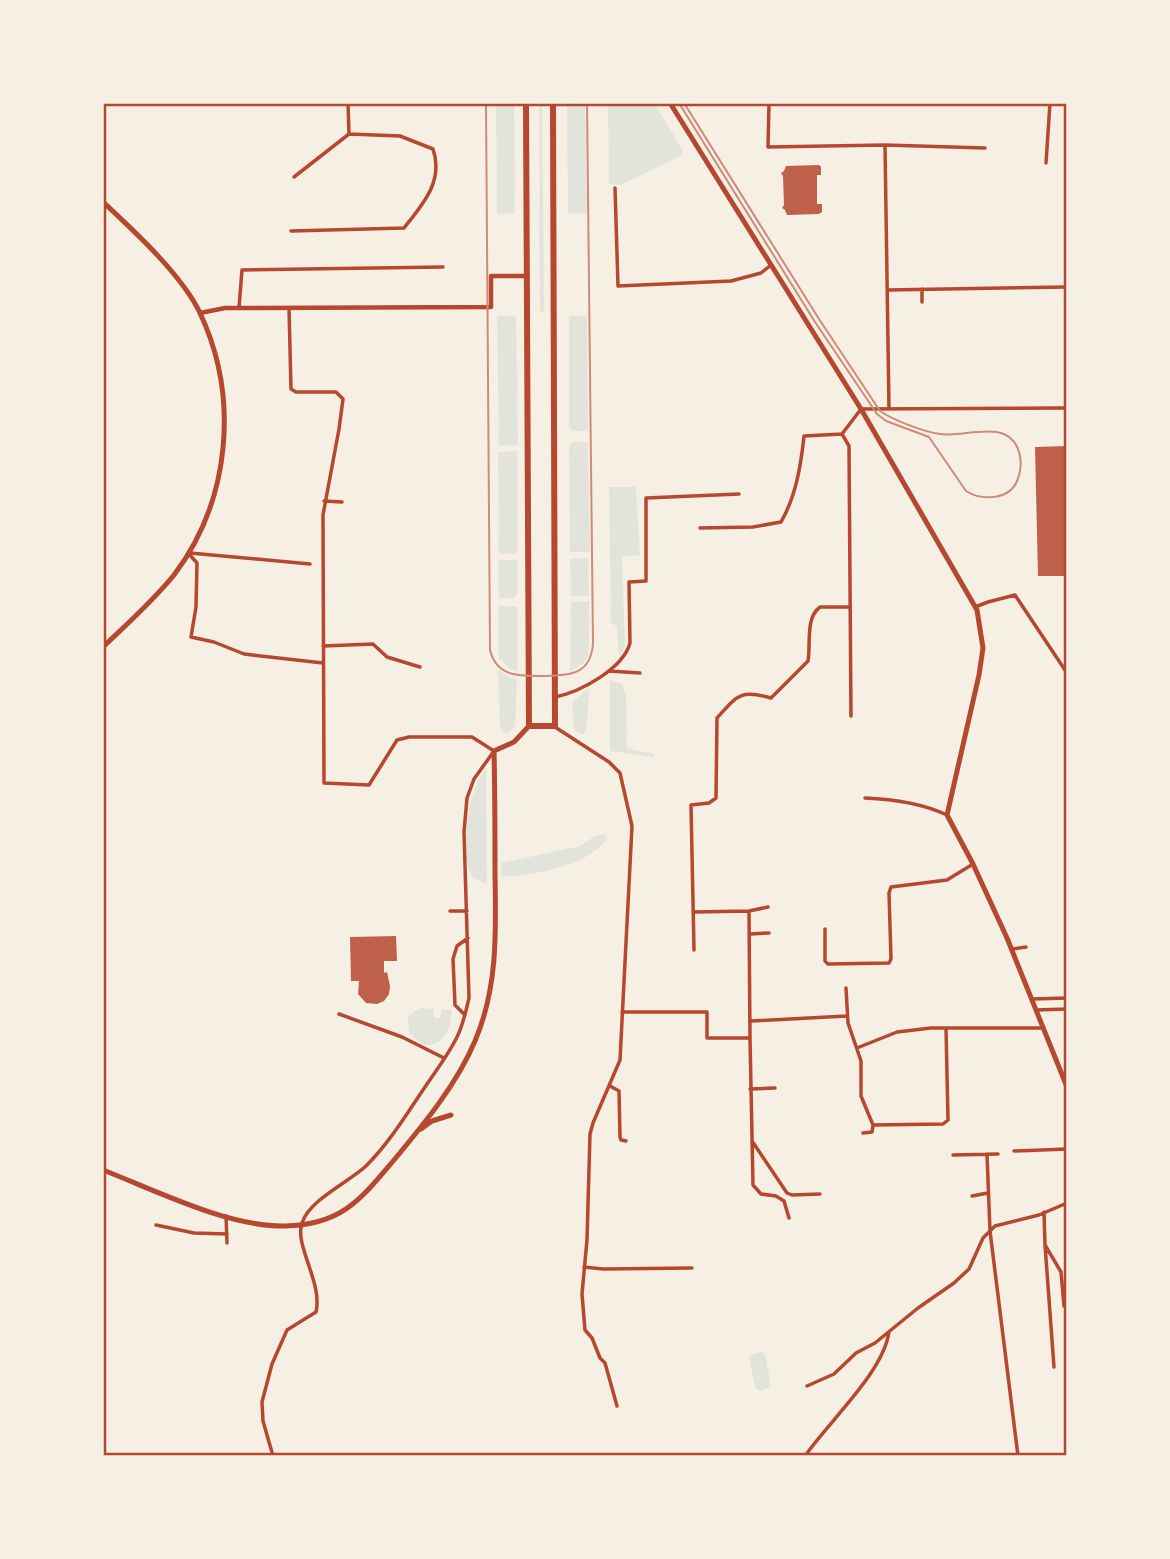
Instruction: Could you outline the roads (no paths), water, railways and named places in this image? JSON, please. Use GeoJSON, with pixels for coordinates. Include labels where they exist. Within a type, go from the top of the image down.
{"type":"FeatureCollection","features":[{"type":"Feature","properties":{"kind":"main road"},"geometry":{"type":"LineString","coordinates":[[412,1139],[461,1067],[475,1041],[486,1010],[495,955],[494,751],[514,742],[529,726],[526,103]]}},
{"type":"Feature","properties":{"kind":"main road"},"geometry":{"type":"LineString","coordinates":[[529,726],[555,726],[553,103]]}},
{"type":"Feature","properties":{"kind":"main road"},"geometry":{"type":"LineString","coordinates":[[670,103],[861,409],[975,607],[983,648],[947,815],[974,864],[1012,949],[1067,1087]]}},
{"type":"Feature","properties":{"kind":"main road"},"geometry":{"type":"LineString","coordinates":[[103,202],[180,281],[200,313],[218,369],[225,413],[222,465],[210,507],[188,553],[159,592],[103,647]]}},
{"type":"Feature","properties":{"kind":"main road"},"geometry":{"type":"LineString","coordinates":[[103,1170],[226,1216],[269,1226],[301,1225],[330,1218],[348,1208],[364,1196],[412,1139],[432,1121],[451,1115]]}},
{"type":"Feature","properties":{"kind":"street"},"geometry":{"type":"LineString","coordinates":[[348,103],[349,134]]}},
{"type":"Feature","properties":{"kind":"street"},"geometry":{"type":"LineString","coordinates":[[768,103],[768,147],[885,145],[985,148]]}},
{"type":"Feature","properties":{"kind":"street"},"geometry":{"type":"LineString","coordinates":[[1046,163],[1050,103]]}},
{"type":"Feature","properties":{"kind":"street"},"geometry":{"type":"LineString","coordinates":[[291,231],[404,228],[424,204],[435,179],[438,163],[433,149],[400,136],[349,134],[294,177]]}},
{"type":"Feature","properties":{"kind":"street"},"geometry":{"type":"LineString","coordinates":[[885,145],[889,409]]}},
{"type":"Feature","properties":{"kind":"street"},"geometry":{"type":"LineString","coordinates":[[615,188],[618,286],[731,281],[761,273],[771,265]]}},
{"type":"Feature","properties":{"kind":"street"},"geometry":{"type":"LineString","coordinates":[[239,308],[242,270],[443,267]]}},
{"type":"Feature","properties":{"kind":"street"},"geometry":{"type":"LineString","coordinates":[[200,313],[239,308],[491,307],[491,276],[526,276]]}},
{"type":"Feature","properties":{"kind":"street"},"geometry":{"type":"LineString","coordinates":[[886,290],[1067,287]]}},
{"type":"Feature","properties":{"kind":"street"},"geometry":{"type":"LineString","coordinates":[[922,289],[922,302]]}},
{"type":"Feature","properties":{"kind":"street"},"geometry":{"type":"LineString","coordinates":[[273,1456],[262,1402],[272,1364],[287,1329],[316,1312],[318,1303],[301,1225],[308,1212],[365,1167],[402,1122],[457,1039],[465,1015],[469,998],[464,832],[467,798],[474,779],[494,751],[472,737],[409,737],[397,740],[369,785],[324,783],[324,501],[332,474],[343,399],[336,392],[291,389],[289,308]]}},
{"type":"Feature","properties":{"kind":"street"},"geometry":{"type":"LineString","coordinates":[[700,528],[753,527],[781,522],[789,509],[802,461],[804,436],[842,434],[861,409],[1067,408]]}},
{"type":"Feature","properties":{"kind":"street"},"geometry":{"type":"LineString","coordinates":[[842,434],[849,446],[851,716]]}},
{"type":"Feature","properties":{"kind":"street"},"geometry":{"type":"LineString","coordinates":[[555,697],[570,694],[621,660],[627,652],[630,643],[629,582],[646,581],[646,498],[739,495]]}},
{"type":"Feature","properties":{"kind":"street"},"geometry":{"type":"LineString","coordinates":[[324,501],[342,502]]}},
{"type":"Feature","properties":{"kind":"street"},"geometry":{"type":"LineString","coordinates":[[188,553],[310,564]]}},
{"type":"Feature","properties":{"kind":"street"},"geometry":{"type":"LineString","coordinates":[[188,553],[197,563],[196,607],[191,637],[214,642],[244,654],[323,663]]}},
{"type":"Feature","properties":{"kind":"street"},"geometry":{"type":"LineString","coordinates":[[975,607],[1017,593],[1067,673]]}},
{"type":"Feature","properties":{"kind":"street"},"geometry":{"type":"LineString","coordinates":[[694,950],[691,805],[709,803],[716,798],[717,718],[737,695],[752,692],[771,698],[808,661],[810,619],[816,610],[820,607],[849,607]]}},
{"type":"Feature","properties":{"kind":"street"},"geometry":{"type":"LineString","coordinates":[[323,646],[373,644],[387,657],[421,667]]}},
{"type":"Feature","properties":{"kind":"street"},"geometry":{"type":"LineString","coordinates":[[607,670],[640,673]]}},
{"type":"Feature","properties":{"kind":"street"},"geometry":{"type":"LineString","coordinates":[[555,726],[609,762],[620,773],[632,826],[620,1060],[590,1134],[587,1240],[582,1294],[584,1330],[592,1338],[605,1363],[617,1406]]}},
{"type":"Feature","properties":{"kind":"street"},"geometry":{"type":"LineString","coordinates":[[865,798],[894,799],[929,806],[947,815]]}},
{"type":"Feature","properties":{"kind":"street"},"geometry":{"type":"LineString","coordinates":[[825,929],[825,961],[828,964],[889,962],[891,887],[947,880],[974,864]]}},
{"type":"Feature","properties":{"kind":"street"},"geometry":{"type":"LineString","coordinates":[[693,912],[749,911],[768,907]]}},
{"type":"Feature","properties":{"kind":"street"},"geometry":{"type":"LineString","coordinates":[[450,911],[467,911]]}},
{"type":"Feature","properties":{"kind":"street"},"geometry":{"type":"LineString","coordinates":[[749,911],[753,1185],[761,1194],[784,1201],[789,1217]]}},
{"type":"Feature","properties":{"kind":"street"},"geometry":{"type":"LineString","coordinates":[[750,934],[769,933]]}},
{"type":"Feature","properties":{"kind":"street"},"geometry":{"type":"LineString","coordinates":[[465,1015],[455,1004],[453,960],[457,946],[468,937]]}},
{"type":"Feature","properties":{"kind":"street"},"geometry":{"type":"LineString","coordinates":[[1012,949],[1026,947]]}},
{"type":"Feature","properties":{"kind":"street"},"geometry":{"type":"LineString","coordinates":[[846,988],[852,1040],[861,1061],[861,1096],[873,1125],[872,1132],[863,1133]]}},
{"type":"Feature","properties":{"kind":"street"},"geometry":{"type":"LineString","coordinates":[[1032,999],[1067,998]]}},
{"type":"Feature","properties":{"kind":"street"},"geometry":{"type":"LineString","coordinates":[[1036,1010],[1067,1009]]}},
{"type":"Feature","properties":{"kind":"street"},"geometry":{"type":"LineString","coordinates":[[622,1012],[707,1012],[708,1038],[750,1038]]}},
{"type":"Feature","properties":{"kind":"street"},"geometry":{"type":"LineString","coordinates":[[339,1014],[401,1037],[444,1058]]}},
{"type":"Feature","properties":{"kind":"street"},"geometry":{"type":"LineString","coordinates":[[751,1021],[848,1016]]}},
{"type":"Feature","properties":{"kind":"street"},"geometry":{"type":"LineString","coordinates":[[857,1048],[897,1032],[946,1028],[1044,1028]]}},
{"type":"Feature","properties":{"kind":"street"},"geometry":{"type":"LineString","coordinates":[[873,1125],[943,1124],[948,1120],[946,1028]]}},
{"type":"Feature","properties":{"kind":"street"},"geometry":{"type":"LineString","coordinates":[[610,1086],[619,1091],[620,1137],[626,1141]]}},
{"type":"Feature","properties":{"kind":"street"},"geometry":{"type":"LineString","coordinates":[[750,1089],[775,1088]]}},
{"type":"Feature","properties":{"kind":"street"},"geometry":{"type":"LineString","coordinates":[[752,1140],[787,1193],[820,1194]]}},
{"type":"Feature","properties":{"kind":"street"},"geometry":{"type":"LineString","coordinates":[[1014,1151],[1067,1149]]}},
{"type":"Feature","properties":{"kind":"street"},"geometry":{"type":"LineString","coordinates":[[987,1154],[990,1231],[1018,1456]]}},
{"type":"Feature","properties":{"kind":"street"},"geometry":{"type":"LineString","coordinates":[[953,1155],[998,1154]]}},
{"type":"Feature","properties":{"kind":"street"},"geometry":{"type":"LineString","coordinates":[[972,1196],[988,1193]]}},
{"type":"Feature","properties":{"kind":"street"},"geometry":{"type":"LineString","coordinates":[[807,1386],[834,1374],[856,1353],[875,1343],[962,1276],[969,1269],[983,1238],[995,1226],[1067,1203]]}},
{"type":"Feature","properties":{"kind":"street"},"geometry":{"type":"LineString","coordinates":[[1044,1212],[1054,1367]]}},
{"type":"Feature","properties":{"kind":"street"},"geometry":{"type":"LineString","coordinates":[[226,1216],[227,1243]]}},
{"type":"Feature","properties":{"kind":"street"},"geometry":{"type":"LineString","coordinates":[[156,1225],[194,1233],[227,1234]]}},
{"type":"Feature","properties":{"kind":"street"},"geometry":{"type":"LineString","coordinates":[[1045,1245],[1060,1272],[1064,1306]]}},
{"type":"Feature","properties":{"kind":"street"},"geometry":{"type":"LineString","coordinates":[[584,1267],[692,1268]]}},
{"type":"Feature","properties":{"kind":"street"},"geometry":{"type":"LineString","coordinates":[[804,1456],[873,1370],[885,1349],[889,1332]]}},
{"type":"Feature","properties":{"kind":"tram line"},"geometry":{"type":"LineString","coordinates":[[486,103],[490,650],[493,659],[504,671],[535,676],[562,675],[577,671],[588,662],[593,643],[587,103]]}},
{"type":"Feature","properties":{"kind":"tram line"},"geometry":{"type":"LineString","coordinates":[[679,103],[815,322],[877,414],[886,421],[929,437],[966,491],[987,497],[1008,492],[1017,481],[1020,461],[1018,449],[1004,434],[984,431],[950,435],[933,433],[900,422],[880,411],[684,103]]}}]}
